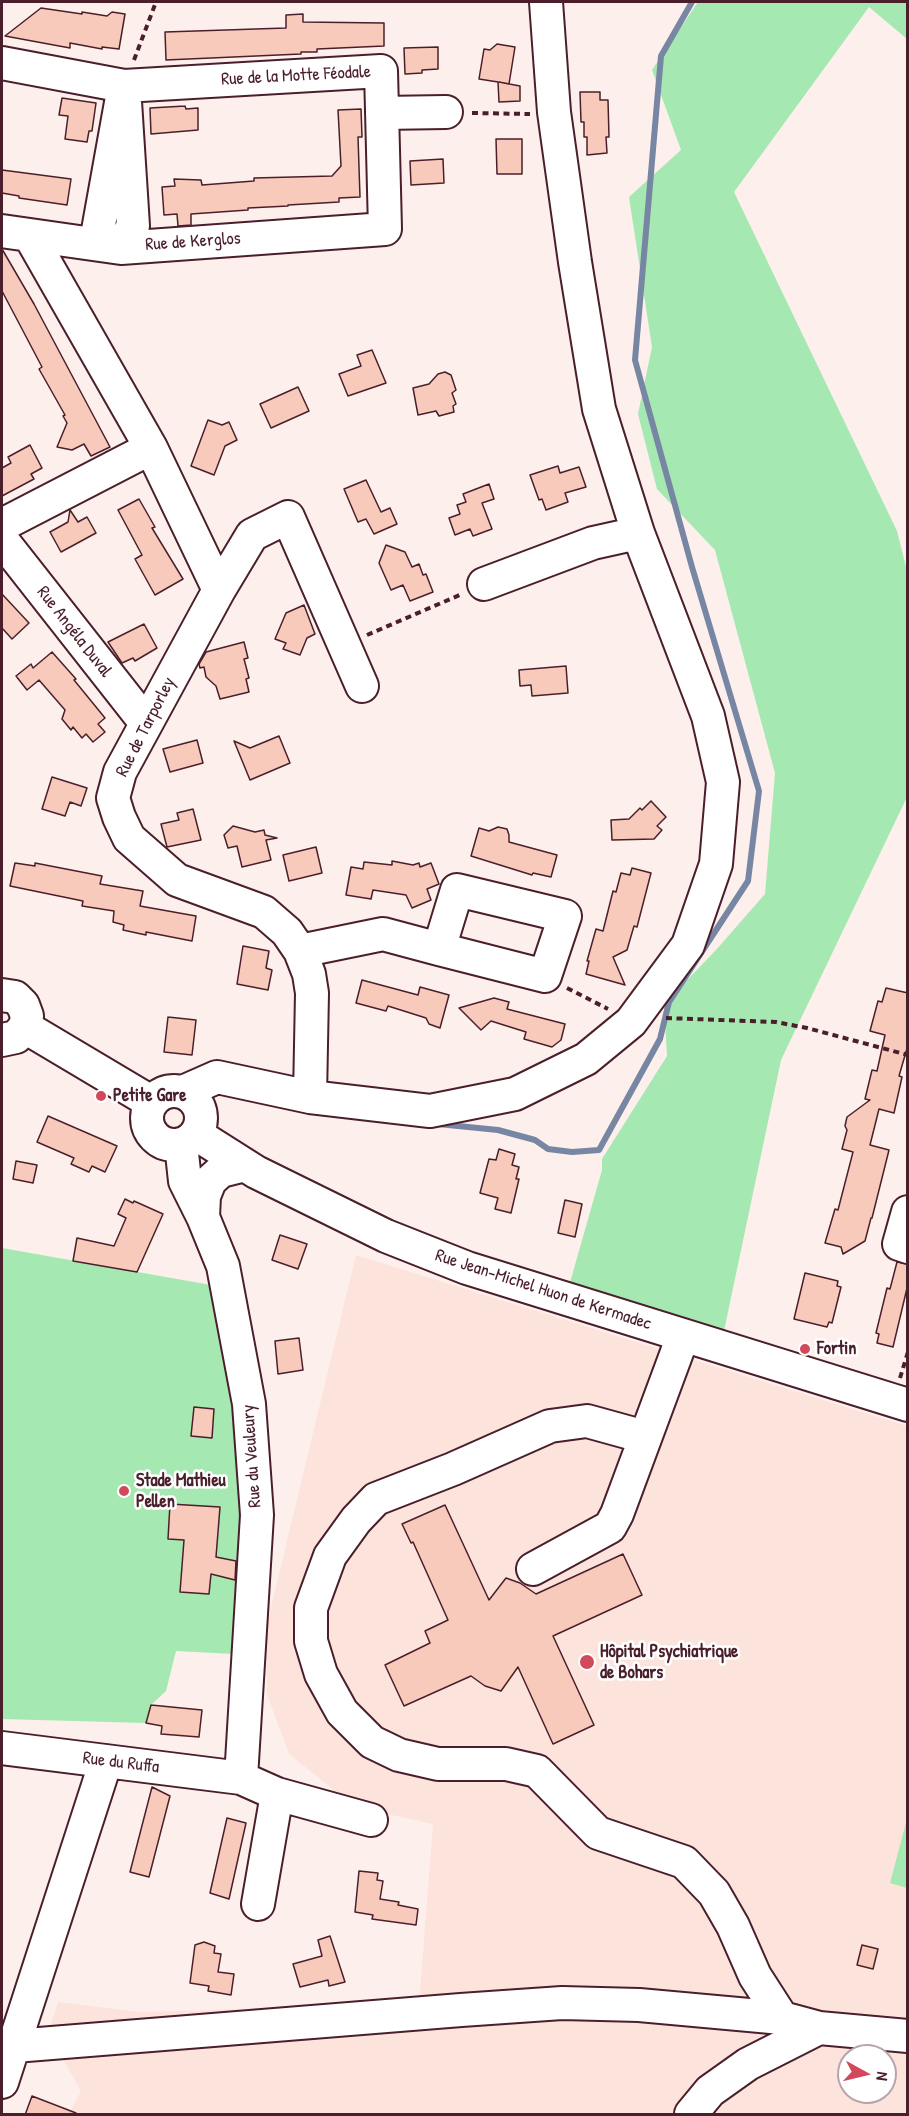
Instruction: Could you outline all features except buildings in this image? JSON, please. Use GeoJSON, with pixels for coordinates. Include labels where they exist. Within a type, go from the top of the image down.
{"type":"FeatureCollection","features":[{"type":"Feature","properties":{"kind":"street"},"geometry":{"type":"LineString","coordinates":[[183,1092],[196,1102],[201,1118],[188,1139],[170,1145],[151,1134],[147,1124],[147,1113],[151,1102],[165,1092],[183,1092],[217,1077],[310,1098],[430,1111],[515,1094],[586,1059],[646,1020],[688,945],[716,864],[723,782],[708,716],[638,533],[600,409],[574,262],[554,112],[546,2]]}},
{"type":"Feature","properties":{"kind":"street","name":"Rue de la Motte Féodale"},"geometry":{"type":"LineString","coordinates":[[2,63],[124,86],[381,70],[385,229]]}},
{"type":"Feature","properties":{"kind":"street"},"geometry":{"type":"LineString","coordinates":[[121,248],[97,236],[124,86]]}},
{"type":"Feature","properties":{"kind":"street"},"geometry":{"type":"LineString","coordinates":[[382,113],[446,112]]}},
{"type":"Feature","properties":{"kind":"street","name":"Rue de Kerglos"},"geometry":{"type":"LineString","coordinates":[[16,233],[121,248],[385,229]]}},
{"type":"Feature","properties":{"kind":"street"},"geometry":{"type":"LineString","coordinates":[[16,233],[151,448],[219,590]]}},
{"type":"Feature","properties":{"kind":"street"},"geometry":{"type":"LineString","coordinates":[[2,525],[151,448]]}},
{"type":"Feature","properties":{"kind":"street","name":"Rue de Tarporley"},"geometry":{"type":"LineString","coordinates":[[310,1098],[312,993],[309,974],[300,951],[287,932],[264,912],[177,880],[129,838],[113,798],[120,772],[219,590],[252,535],[288,517],[362,686]]}},
{"type":"Feature","properties":{"kind":"street"},"geometry":{"type":"LineString","coordinates":[[484,585],[593,543],[638,533]]}},
{"type":"Feature","properties":{"kind":"street","name":"Rue Angéla Duval"},"geometry":{"type":"LineString","coordinates":[[2,540],[146,723]]}},
{"type":"Feature","properties":{"kind":"street"},"geometry":{"type":"LineString","coordinates":[[300,951],[383,934],[545,976],[565,916],[457,890],[439,948]]}},
{"type":"Feature","properties":{"kind":"street"},"geometry":{"type":"LineString","coordinates":[[2,995],[15,997],[23,1005],[27,1016],[13,1034],[61,1048],[125,1089],[151,1102]]}},
{"type":"Feature","properties":{"kind":"street","name":"Rue Jean-Michel Huon de Kermadec"},"geometry":{"type":"LineString","coordinates":[[188,1139],[346,1216],[467,1268],[908,1405]]}},
{"type":"Feature","properties":{"kind":"street","name":"Rue du Veuleury"},"geometry":{"type":"LineString","coordinates":[[188,1139],[185,1181],[223,1266],[249,1404],[257,1515],[241,1778]]}},
{"type":"Feature","properties":{"kind":"street"},"geometry":{"type":"LineString","coordinates":[[203,1217],[204,1196],[210,1181],[221,1171],[245,1165]]}},
{"type":"Feature","properties":{"kind":"street"},"geometry":{"type":"LineString","coordinates":[[908,1212],[899,1245],[908,1247]]}},
{"type":"Feature","properties":{"kind":"street"},"geometry":{"type":"LineString","coordinates":[[533,1569],[610,1527],[617,1514],[683,1336]]}},
{"type":"Feature","properties":{"kind":"street"},"geometry":{"type":"LineString","coordinates":[[645,1437],[587,1421],[550,1426],[453,1469],[376,1499],[356,1520],[330,1556],[311,1608],[311,1641],[321,1674],[342,1712],[372,1742],[399,1755],[438,1764],[506,1764],[537,1771],[598,1833],[684,1862],[714,1893],[733,1926],[755,1976],[782,2018]]}},
{"type":"Feature","properties":{"kind":"street","name":"Rue du Ruffa"},"geometry":{"type":"LineString","coordinates":[[2,1748],[241,1778],[277,1794],[370,1820]]}},
{"type":"Feature","properties":{"kind":"street"},"geometry":{"type":"LineString","coordinates":[[2,2082],[8,2046],[106,1761]]}},
{"type":"Feature","properties":{"kind":"street"},"geometry":{"type":"LineString","coordinates":[[258,1904],[277,1794]]}},
{"type":"Feature","properties":{"kind":"street"},"geometry":{"type":"LineString","coordinates":[[8,2046],[562,2004],[639,2005],[782,2018],[819,2028],[908,2036]]}},
{"type":"Feature","properties":{"kind":"street"},"geometry":{"type":"LineString","coordinates":[[691,2115],[710,2091],[748,2064],[819,2028]]}},
{"type":"Feature","properties":{"kind":"path"},"geometry":{"type":"LineString","coordinates":[[124,86],[156,2]]}},
{"type":"Feature","properties":{"kind":"path"},"geometry":{"type":"LineString","coordinates":[[446,112],[531,114],[530,104]]}},
{"type":"Feature","properties":{"kind":"path"},"geometry":{"type":"LineString","coordinates":[[344,644],[484,585]]}},
{"type":"Feature","properties":{"kind":"path"},"geometry":{"type":"LineString","coordinates":[[545,976],[646,1020],[776,1022],[908,1055]]}},
{"type":"Feature","properties":{"kind":"shaded area","name":"Hôpital Psychiatrique de Bohars"},"geometry":{"type":"Polygon","coordinates":[[[356,1255],[907,1426],[907,2114],[69,2114],[81,2091],[48,2033],[58,2002],[139,2012],[419,2004],[433,1824],[355,1807],[289,1754],[267,1695],[266,1628],[356,1255]]]}},
{"type":"Feature","properties":{"kind":"green space"},"geometry":{"type":"Polygon","coordinates":[[[698,2],[907,2],[907,39],[869,7],[734,192],[897,531],[908,575],[907,797],[781,1060],[724,1331],[569,1286],[602,1170],[602,1159],[667,1056],[664,1004],[765,894],[775,773],[715,550],[657,489],[638,414],[652,347],[629,197],[681,150],[652,70],[698,2]]]}},
{"type":"Feature","properties":{"kind":"green space","name":"Stade Mathieu Pellen"},"geometry":{"type":"Polygon","coordinates":[[[2,1248],[211,1285],[243,1438],[248,1544],[234,1654],[176,1651],[166,1691],[151,1705],[146,1723],[2,1719],[2,1248]]]}},
{"type":"Feature","properties":{"kind":"green space"},"geometry":{"type":"Polygon","coordinates":[[[907,1819],[907,1888],[890,1883],[907,1819]]]}},
{"type":"Feature","properties":{"kind":"waterway"},"geometry":{"type":"LineString","coordinates":[[438,1124],[498,1130],[535,1140],[548,1149],[572,1152],[599,1150],[660,1039],[669,1002],[748,881],[759,791],[692,567],[635,360],[661,56],[692,2]]}},
{"type":"Feature","properties":{"kind":"place","name":"Petite Gare"},"geometry":{"type":"Point","coordinates":[101,1096]}},
{"type":"Feature","properties":{"kind":"place","name":"Fortin"},"geometry":{"type":"Point","coordinates":[805,1349]}},
{"type":"Feature","properties":{"kind":"place","name":"Stade Mathieu Pellen"},"geometry":{"type":"Point","coordinates":[124,1491]}},
{"type":"Feature","properties":{"kind":"place","name":"Hôpital Psychiatrique de Bohars"},"geometry":{"type":"Point","coordinates":[587,1662]}}]}
